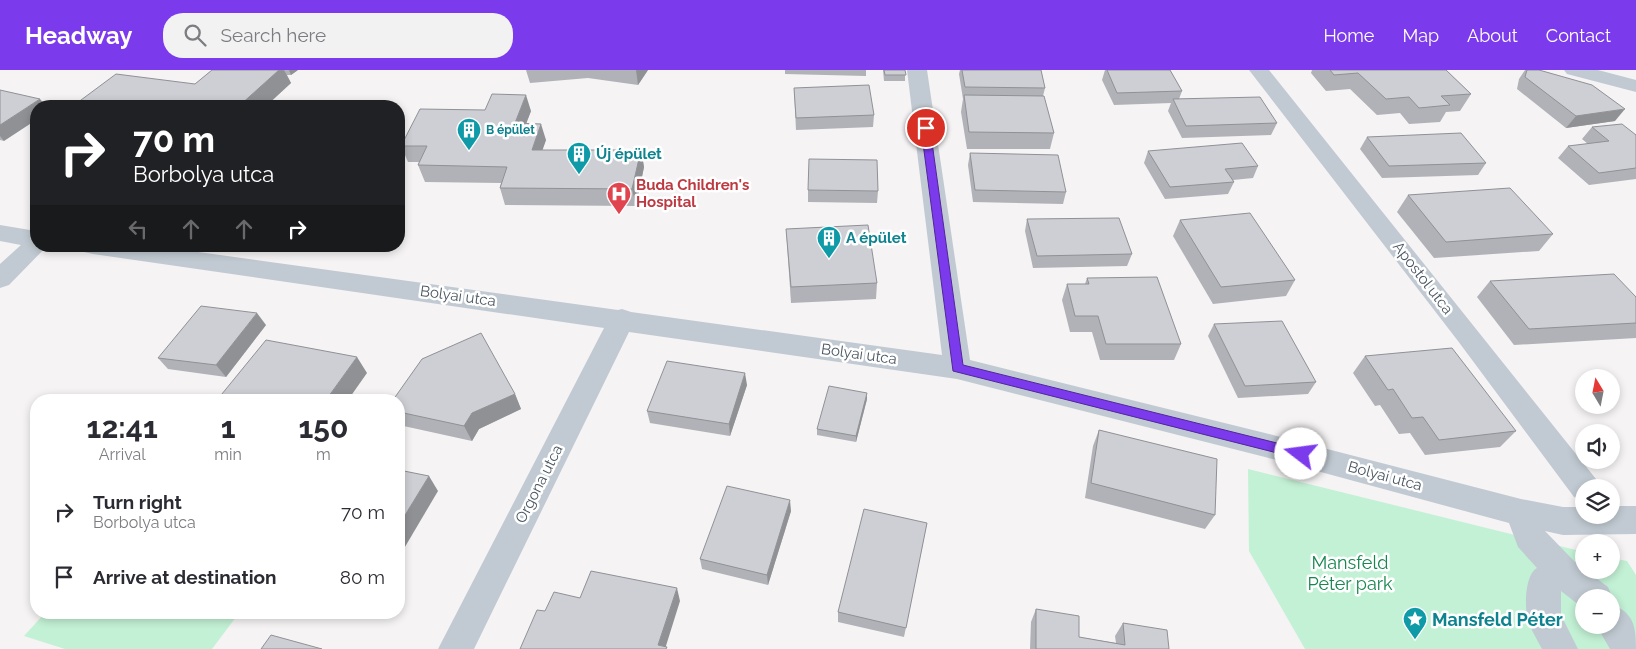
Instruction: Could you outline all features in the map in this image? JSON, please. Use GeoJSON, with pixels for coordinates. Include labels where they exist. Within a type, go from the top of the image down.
{"type":"FeatureCollection","features":[{"type":"Feature","properties":{"kind":"street"},"geometry":{"type":"LineString","coordinates":[[917,70],[957,368]]}},
{"type":"Feature","properties":{"kind":"street","name":"Apostol utca"},"geometry":{"type":"LineString","coordinates":[[1259,70],[1467,334],[1578,479]]}},
{"type":"Feature","properties":{"kind":"street"},"geometry":{"type":"LineString","coordinates":[[1574,70],[1636,86]]}},
{"type":"Feature","properties":{"kind":"street"},"geometry":{"type":"LineString","coordinates":[[0,233],[30,238]]}},
{"type":"Feature","properties":{"kind":"street"},"geometry":{"type":"LineString","coordinates":[[0,279],[30,251]]}},
{"type":"Feature","properties":{"kind":"street","name":"Bolyai utca"},"geometry":{"type":"LineString","coordinates":[[136,252],[957,368],[1265,444],[1521,513],[1563,520],[1575,520]]}},
{"type":"Feature","properties":{"kind":"street","name":"Orgona utca"},"geometry":{"type":"LineString","coordinates":[[456,649],[622,320]]}},
{"type":"Feature","properties":{"kind":"street"},"geometry":{"type":"LineString","coordinates":[[1521,513],[1529,537],[1562,572],[1584,589]]}},
{"type":"Feature","properties":{"kind":"street"},"geometry":{"type":"LineString","coordinates":[[1620,519],[1636,541]]}},
{"type":"Feature","properties":{"kind":"street"},"geometry":{"type":"LineString","coordinates":[[1560,649],[1544,617],[1544,582],[1562,572]]}},
{"type":"Feature","properties":{"kind":"street"},"geometry":{"type":"LineString","coordinates":[[1620,634],[1630,649]]}},
{"type":"Feature","properties":{"kind":"green space","name":"Mansfeld Péter park"},"geometry":{"type":"Polygon","coordinates":[[[1248,469],[1575,550],[1575,579],[1620,579],[1620,560],[1627,561],[1636,575],[1636,649],[1305,649],[1249,551],[1248,469]]]}},
{"type":"Feature","properties":{"kind":"green space"},"geometry":{"type":"Polygon","coordinates":[[[40,619],[234,619],[212,649],[65,649],[24,636],[40,619]]]}},
{"type":"Feature","properties":{"kind":"building"},"geometry":{"type":"Polygon","coordinates":[[[212,70],[279,70],[246,100],[81,100],[116,74],[195,84],[212,70]]]}},
{"type":"Feature","properties":{"kind":"building"},"geometry":{"type":"Polygon","coordinates":[[[884,70],[905,70],[906,75],[885,75],[884,70]]]}},
{"type":"Feature","properties":{"kind":"building"},"geometry":{"type":"Polygon","coordinates":[[[962,70],[1041,70],[1045,88],[965,87],[962,70]]]}},
{"type":"Feature","properties":{"kind":"building"},"geometry":{"type":"Polygon","coordinates":[[[1107,70],[1170,70],[1182,91],[1117,93],[1107,70]]]}},
{"type":"Feature","properties":{"kind":"building"},"geometry":{"type":"Polygon","coordinates":[[[1330,70],[1446,70],[1471,94],[1441,96],[1450,105],[1419,108],[1409,97],[1386,99],[1358,73],[1334,75],[1330,70]]]}},
{"type":"Feature","properties":{"kind":"building"},"geometry":{"type":"Polygon","coordinates":[[[1527,70],[1539,70],[1592,85],[1625,109],[1576,116],[1525,77],[1527,70]]]}},
{"type":"Feature","properties":{"kind":"building"},"geometry":{"type":"Polygon","coordinates":[[[869,85],[874,115],[796,118],[794,88],[869,85]]]}},
{"type":"Feature","properties":{"kind":"building"},"geometry":{"type":"Polygon","coordinates":[[[0,90],[40,99],[30,100],[30,106],[0,125],[0,90]]]}},
{"type":"Feature","properties":{"kind":"building"},"geometry":{"type":"Polygon","coordinates":[[[492,94],[526,95],[515,123],[541,124],[532,150],[641,150],[632,189],[500,188],[507,167],[418,165],[427,146],[405,146],[405,138],[420,109],[485,110],[492,94]]]}},
{"type":"Feature","properties":{"kind":"building"},"geometry":{"type":"Polygon","coordinates":[[[964,95],[1044,96],[1054,133],[969,132],[964,95]]]}},
{"type":"Feature","properties":{"kind":"building"},"geometry":{"type":"Polygon","coordinates":[[[1260,97],[1277,123],[1186,126],[1173,99],[1260,97]]]}},
{"type":"Feature","properties":{"kind":"building"},"geometry":{"type":"Polygon","coordinates":[[[1622,124],[1636,135],[1636,168],[1599,173],[1568,146],[1609,141],[1592,127],[1622,124]]]}},
{"type":"Feature","properties":{"kind":"building"},"geometry":{"type":"Polygon","coordinates":[[[1461,133],[1486,163],[1389,166],[1367,137],[1461,133]]]}},
{"type":"Feature","properties":{"kind":"building"},"geometry":{"type":"Polygon","coordinates":[[[1242,143],[1258,166],[1225,169],[1234,182],[1170,187],[1148,151],[1242,143]]]}},
{"type":"Feature","properties":{"kind":"building"},"geometry":{"type":"Polygon","coordinates":[[[970,153],[1058,155],[1066,192],[975,190],[970,153]]]}},
{"type":"Feature","properties":{"kind":"building"},"geometry":{"type":"Polygon","coordinates":[[[809,159],[877,160],[878,191],[808,190],[809,159]]]}},
{"type":"Feature","properties":{"kind":"building"},"geometry":{"type":"Polygon","coordinates":[[[1510,188],[1553,234],[1446,242],[1408,195],[1510,188]]]}},
{"type":"Feature","properties":{"kind":"building"},"geometry":{"type":"Polygon","coordinates":[[[1250,213],[1295,280],[1221,287],[1180,220],[1250,213]]]}},
{"type":"Feature","properties":{"kind":"building"},"geometry":{"type":"Polygon","coordinates":[[[1119,218],[1132,254],[1037,256],[1027,219],[1119,218]]]}},
{"type":"Feature","properties":{"kind":"building","name":"A épület"},"geometry":{"type":"Polygon","coordinates":[[[868,225],[877,283],[791,287],[786,229],[868,225]]]}},
{"type":"Feature","properties":{"kind":"building"},"geometry":{"type":"Polygon","coordinates":[[[1614,274],[1636,297],[1636,323],[1529,329],[1490,281],[1614,274]]]}},
{"type":"Feature","properties":{"kind":"building"},"geometry":{"type":"Polygon","coordinates":[[[1157,277],[1181,344],[1106,344],[1098,316],[1075,316],[1067,284],[1089,284],[1087,278],[1157,277]]]}},
{"type":"Feature","properties":{"kind":"building"},"geometry":{"type":"Polygon","coordinates":[[[201,306],[257,313],[216,365],[158,358],[201,306]]]}},
{"type":"Feature","properties":{"kind":"building"},"geometry":{"type":"Polygon","coordinates":[[[1282,321],[1316,382],[1245,386],[1214,324],[1282,321]]]}},
{"type":"Feature","properties":{"kind":"building"},"geometry":{"type":"Polygon","coordinates":[[[481,333],[515,394],[472,413],[464,426],[405,413],[405,394],[397,394],[422,359],[481,333]]]}},
{"type":"Feature","properties":{"kind":"building"},"geometry":{"type":"Polygon","coordinates":[[[266,340],[357,357],[330,394],[222,394],[266,340]]]}},
{"type":"Feature","properties":{"kind":"building"},"geometry":{"type":"Polygon","coordinates":[[[1452,348],[1516,431],[1439,440],[1423,417],[1412,418],[1393,389],[1388,390],[1365,356],[1452,348]]]}},
{"type":"Feature","properties":{"kind":"building"},"geometry":{"type":"Polygon","coordinates":[[[667,361],[745,373],[729,424],[647,411],[667,361]]]}},
{"type":"Feature","properties":{"kind":"building"},"geometry":{"type":"Polygon","coordinates":[[[829,386],[867,393],[856,436],[817,429],[829,386]]]}},
{"type":"Feature","properties":{"kind":"building"},"geometry":{"type":"Polygon","coordinates":[[[1099,430],[1217,459],[1215,515],[1091,483],[1099,430]]]}},
{"type":"Feature","properties":{"kind":"building"},"geometry":{"type":"Polygon","coordinates":[[[405,471],[429,476],[405,515],[405,471]]]}},
{"type":"Feature","properties":{"kind":"building"},"geometry":{"type":"Polygon","coordinates":[[[727,486],[790,500],[767,575],[700,559],[727,486]]]}},
{"type":"Feature","properties":{"kind":"building"},"geometry":{"type":"Polygon","coordinates":[[[864,509],[927,523],[906,628],[838,612],[864,509]]]}},
{"type":"Feature","properties":{"kind":"building"},"geometry":{"type":"Polygon","coordinates":[[[591,571],[677,588],[658,645],[667,647],[666,649],[520,649],[537,610],[545,611],[554,592],[580,598],[591,571]]]}},
{"type":"Feature","properties":{"kind":"building"},"geometry":{"type":"Polygon","coordinates":[[[1036,609],[1079,616],[1079,637],[1125,645],[1123,623],[1167,630],[1169,649],[1036,649],[1036,609]]]}},
{"type":"Feature","properties":{"kind":"building"},"geometry":{"type":"Polygon","coordinates":[[[271,635],[322,649],[261,649],[271,635]]]}},
{"type":"Feature","properties":{"kind":"place","name":"B épület"},"geometry":{"type":"Point","coordinates":[469,151]}},
{"type":"Feature","properties":{"kind":"place","name":"Új épület"},"geometry":{"type":"Point","coordinates":[579,175]}},
{"type":"Feature","properties":{"kind":"place","name":"Buda Children's Hospital"},"geometry":{"type":"Point","coordinates":[619,215]}},
{"type":"Feature","properties":{"kind":"place","name":"A épület"},"geometry":{"type":"Point","coordinates":[829,259]}},
{"type":"Feature","properties":{"kind":"place","name":"Mansfeld Péter"},"geometry":{"type":"Point","coordinates":[1415,640]}},
{"type":"Feature","properties":{"kind":"route"},"geometry":{"type":"LineString","coordinates":[[926,128],[957,368],[1301,454]]}}]}
